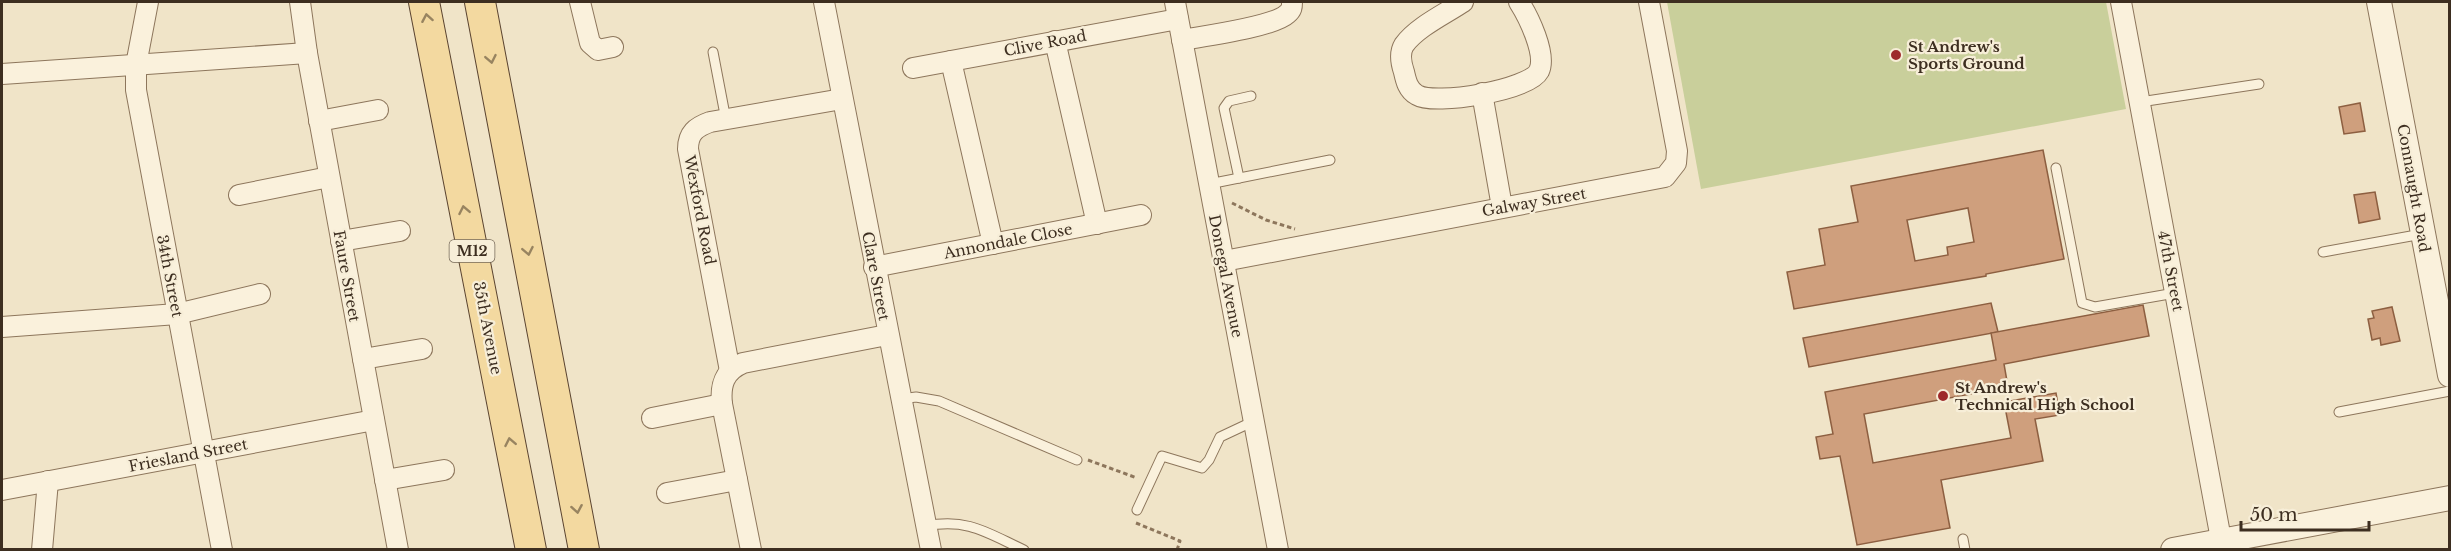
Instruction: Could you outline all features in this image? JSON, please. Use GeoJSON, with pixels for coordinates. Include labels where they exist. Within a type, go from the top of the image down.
{"type":"FeatureCollection","features":[{"type":"Feature","properties":{"kind":"main road","name":"35th Avenue"},"geometry":{"type":"LineString","coordinates":[[424,2],[531,549]]}},
{"type":"Feature","properties":{"kind":"main road"},"geometry":{"type":"LineString","coordinates":[[480,2],[584,549]]}},
{"type":"Feature","properties":{"kind":"street","name":"34th Street"},"geometry":{"type":"LineString","coordinates":[[148,2],[136,65],[139,109],[222,549]]}},
{"type":"Feature","properties":{"kind":"street","name":"Faure Street"},"geometry":{"type":"LineString","coordinates":[[300,2],[329,177],[398,549]]}},
{"type":"Feature","properties":{"kind":"street"},"geometry":{"type":"LineString","coordinates":[[580,2],[590,43],[598,50],[613,47]]}},
{"type":"Feature","properties":{"kind":"street","name":"Clare Street"},"geometry":{"type":"LineString","coordinates":[[824,2],[887,335],[931,549]]}},
{"type":"Feature","properties":{"kind":"street"},"geometry":{"type":"LineString","coordinates":[[1182,40],[1272,22],[1291,10],[1292,2]]}},
{"type":"Feature","properties":{"kind":"street"},"geometry":{"type":"LineString","coordinates":[[1463,2],[1443,7],[1403,46],[1401,58],[1407,84],[1416,95],[1426,99],[1482,93],[1522,84],[1539,71],[1536,34],[1519,2]]}},
{"type":"Feature","properties":{"kind":"street","name":"Galway Street"},"geometry":{"type":"LineString","coordinates":[[1224,261],[1502,207],[1659,180],[1673,169],[1677,151],[1649,2]]}},
{"type":"Feature","properties":{"kind":"street","name":"47th Street"},"geometry":{"type":"LineString","coordinates":[[2121,2],[2223,545]]}},
{"type":"Feature","properties":{"kind":"street","name":"Connaught Road"},"geometry":{"type":"LineString","coordinates":[[2379,2],[2450,375]]}},
{"type":"Feature","properties":{"kind":"street","name":"Donegal Avenue"},"geometry":{"type":"LineString","coordinates":[[1176,10],[1278,549]]}},
{"type":"Feature","properties":{"kind":"street","name":"Clive Road"},"geometry":{"type":"LineString","coordinates":[[913,68],[1055,41],[1176,10]]}},
{"type":"Feature","properties":{"kind":"street"},"geometry":{"type":"LineString","coordinates":[[1055,41],[1096,224]]}},
{"type":"Feature","properties":{"kind":"street"},"geometry":{"type":"LineString","coordinates":[[2,74],[307,53]]}},
{"type":"Feature","properties":{"kind":"street"},"geometry":{"type":"LineString","coordinates":[[951,62],[993,244]]}},
{"type":"Feature","properties":{"kind":"street"},"geometry":{"type":"LineString","coordinates":[[1482,93],[1502,207]]}},
{"type":"Feature","properties":{"kind":"street","name":"Wexford Road"},"geometry":{"type":"LineString","coordinates":[[730,370],[688,141],[698,127],[842,99]]}},
{"type":"Feature","properties":{"kind":"street"},"geometry":{"type":"LineString","coordinates":[[319,121],[378,110]]}},
{"type":"Feature","properties":{"kind":"street"},"geometry":{"type":"LineString","coordinates":[[239,195],[329,177]]}},
{"type":"Feature","properties":{"kind":"street","name":"Annondale Close"},"geometry":{"type":"LineString","coordinates":[[874,267],[1141,215]]}},
{"type":"Feature","properties":{"kind":"street"},"geometry":{"type":"LineString","coordinates":[[341,241],[400,231]]}},
{"type":"Feature","properties":{"kind":"street"},"geometry":{"type":"LineString","coordinates":[[2,327],[177,314],[260,294]]}},
{"type":"Feature","properties":{"kind":"street"},"geometry":{"type":"LineString","coordinates":[[751,549],[722,404],[722,383],[730,370],[743,363],[887,335]]}},
{"type":"Feature","properties":{"kind":"street"},"geometry":{"type":"LineString","coordinates":[[363,359],[422,349]]}},
{"type":"Feature","properties":{"kind":"street"},"geometry":{"type":"LineString","coordinates":[[652,418],[722,404]]}},
{"type":"Feature","properties":{"kind":"street","name":"Friesland Street"},"geometry":{"type":"LineString","coordinates":[[2,490],[374,420]]}},
{"type":"Feature","properties":{"kind":"street"},"geometry":{"type":"LineString","coordinates":[[385,480],[444,470]]}},
{"type":"Feature","properties":{"kind":"street"},"geometry":{"type":"LineString","coordinates":[[667,493],[738,480]]}},
{"type":"Feature","properties":{"kind":"street"},"geometry":{"type":"LineString","coordinates":[[42,549],[48,482]]}},
{"type":"Feature","properties":{"kind":"street"},"geometry":{"type":"LineString","coordinates":[[2173,549],[2223,545],[2450,498]]}},
{"type":"Feature","properties":{"kind":"lane"},"geometry":{"type":"LineString","coordinates":[[713,52],[726,120]]}},
{"type":"Feature","properties":{"kind":"lane"},"geometry":{"type":"LineString","coordinates":[[2140,102],[2259,84]]}},
{"type":"Feature","properties":{"kind":"lane"},"geometry":{"type":"LineString","coordinates":[[1239,178],[1224,108],[1229,101],[1251,96]]}},
{"type":"Feature","properties":{"kind":"lane"},"geometry":{"type":"LineString","coordinates":[[1209,184],[1330,160]]}},
{"type":"Feature","properties":{"kind":"lane"},"geometry":{"type":"LineString","coordinates":[[2056,168],[2082,303],[2095,308],[2175,293]]}},
{"type":"Feature","properties":{"kind":"lane"},"geometry":{"type":"LineString","coordinates":[[2323,252],[2422,234]]}},
{"type":"Feature","properties":{"kind":"lane"},"geometry":{"type":"LineString","coordinates":[[2339,411],[2450,391]]}},
{"type":"Feature","properties":{"kind":"lane"},"geometry":{"type":"LineString","coordinates":[[901,399],[916,397],[939,401],[1077,460]]}},
{"type":"Feature","properties":{"kind":"lane"},"geometry":{"type":"LineString","coordinates":[[1137,510],[1162,456],[1202,468],[1209,460],[1220,437],[1254,421]]}},
{"type":"Feature","properties":{"kind":"lane"},"geometry":{"type":"LineString","coordinates":[[926,526],[949,522],[965,523],[1024,549]]}},
{"type":"Feature","properties":{"kind":"path"},"geometry":{"type":"LineString","coordinates":[[1223,199],[1266,220],[1298,229]]}},
{"type":"Feature","properties":{"kind":"path"},"geometry":{"type":"LineString","coordinates":[[1077,460],[1092,460],[1149,483]]}},
{"type":"Feature","properties":{"kind":"path"},"geometry":{"type":"LineString","coordinates":[[1137,510],[1132,522],[1180,541],[1177,549]]}},
{"type":"Feature","properties":{"kind":"green space","name":"St Andrew's Sports Ground"},"geometry":{"type":"Polygon","coordinates":[[[1667,2],[2106,2],[2126,109],[1701,189],[1667,2]]]}},
{"type":"Feature","properties":{"kind":"building"},"geometry":{"type":"Polygon","coordinates":[[[2360,103],[2365,131],[2344,134],[2339,107],[2360,103]]]}},
{"type":"Feature","properties":{"kind":"building"},"geometry":{"type":"Polygon","coordinates":[[[2043,150],[2064,259],[1986,274],[1986,276],[1794,309],[1787,272],[1825,265],[1819,229],[1858,222],[1851,186],[2043,150]],[[1968,208],[1907,220],[1915,261],[1948,255],[1947,247],[1974,242],[1968,208]]]}},
{"type":"Feature","properties":{"kind":"building"},"geometry":{"type":"Polygon","coordinates":[[[2375,192],[2380,219],[2359,223],[2354,195],[2375,192]]]}},
{"type":"Feature","properties":{"kind":"building"},"geometry":{"type":"Polygon","coordinates":[[[1991,303],[1998,332],[1809,367],[1803,338],[1991,303]]]}},
{"type":"Feature","properties":{"kind":"building"},"geometry":{"type":"Polygon","coordinates":[[[2143,305],[2149,336],[2004,364],[2008,387],[1864,414],[1873,463],[2011,438],[2004,402],[2056,393],[2060,415],[2035,419],[2043,461],[1941,480],[1950,528],[1857,545],[1840,456],[1820,459],[1816,437],[1833,434],[1825,392],[1996,360],[1991,333],[2143,305]]]}},
{"type":"Feature","properties":{"kind":"building"},"geometry":{"type":"Polygon","coordinates":[[[2392,307],[2400,341],[2381,345],[2380,338],[2372,340],[2368,319],[2374,318],[2372,311],[2392,307]]]}},
{"type":"Feature","properties":{"kind":"place","name":"St Andrew's Sports Ground"},"geometry":{"type":"Point","coordinates":[1896,55]}},
{"type":"Feature","properties":{"kind":"place","name":"St Andrew's Technical High School"},"geometry":{"type":"Point","coordinates":[1943,396]}}]}
